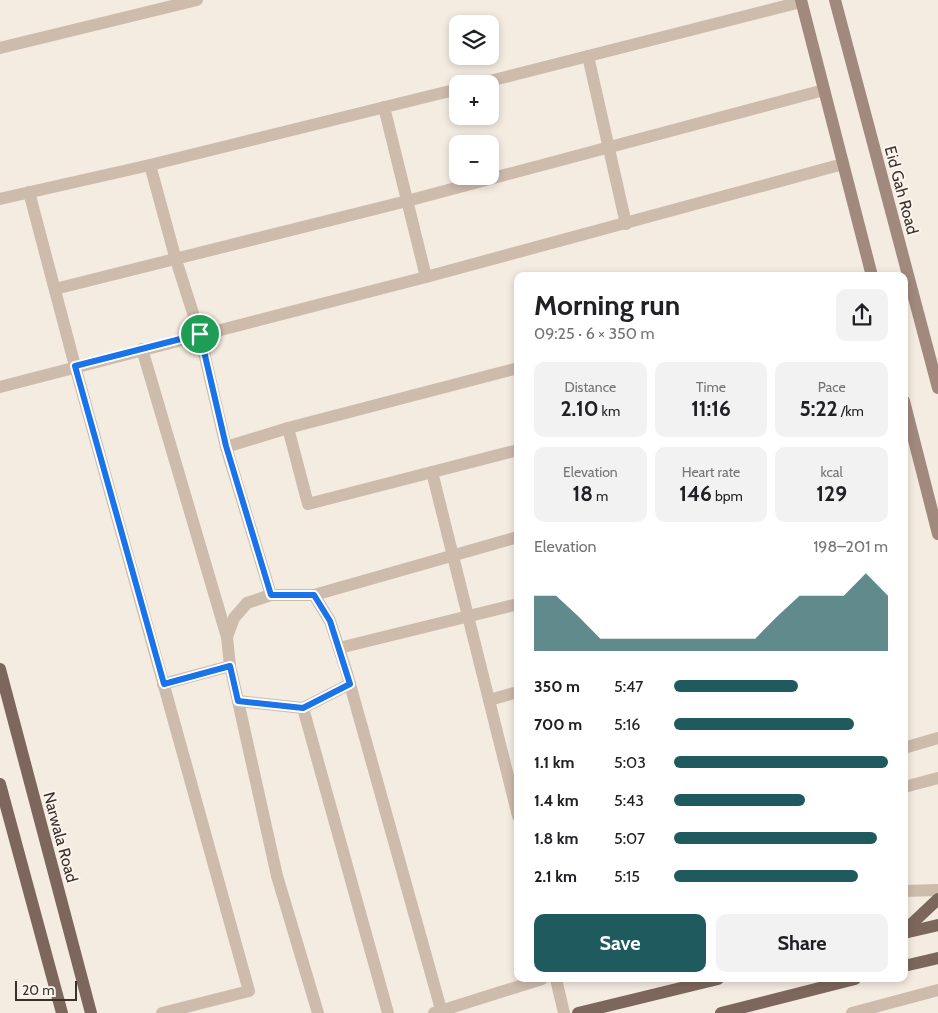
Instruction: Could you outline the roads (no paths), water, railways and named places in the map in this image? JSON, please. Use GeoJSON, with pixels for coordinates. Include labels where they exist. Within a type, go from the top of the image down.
{"type":"FeatureCollection","features":[{"type":"Feature","properties":{"kind":"main road","name":"Eid Gah Road"},"geometry":{"type":"LineString","coordinates":[[834,0],[907,272]]}},
{"type":"Feature","properties":{"kind":"main road"},"geometry":{"type":"LineString","coordinates":[[801,1],[870,272]]}},
{"type":"Feature","properties":{"kind":"main road","name":"Eid Gah Road"},"geometry":{"type":"LineString","coordinates":[[908,276],[938,388]]}},
{"type":"Feature","properties":{"kind":"main road"},"geometry":{"type":"LineString","coordinates":[[908,417],[938,534]]}},
{"type":"Feature","properties":{"kind":"main road","name":"Narwala Road"},"geometry":{"type":"LineString","coordinates":[[0,669],[91,1013]]}},
{"type":"Feature","properties":{"kind":"main road"},"geometry":{"type":"LineString","coordinates":[[0,784],[62,1013]]}},
{"type":"Feature","properties":{"kind":"main road"},"geometry":{"type":"LineString","coordinates":[[908,928],[938,899]]}},
{"type":"Feature","properties":{"kind":"main road"},"geometry":{"type":"LineString","coordinates":[[908,931],[938,925]]}},
{"type":"Feature","properties":{"kind":"main road"},"geometry":{"type":"LineString","coordinates":[[908,965],[938,958]]}},
{"type":"Feature","properties":{"kind":"main road"},"geometry":{"type":"LineString","coordinates":[[578,1013],[706,982]]}},
{"type":"Feature","properties":{"kind":"main road"},"geometry":{"type":"LineString","coordinates":[[721,1013],[844,982]]}},
{"type":"Feature","properties":{"kind":"street"},"geometry":{"type":"LineString","coordinates":[[0,48],[197,0]]}},
{"type":"Feature","properties":{"kind":"street"},"geometry":{"type":"LineString","coordinates":[[499,79],[801,1]]}},
{"type":"Feature","properties":{"kind":"street"},"geometry":{"type":"LineString","coordinates":[[588,56],[626,224]]}},
{"type":"Feature","properties":{"kind":"street"},"geometry":{"type":"LineString","coordinates":[[55,289],[408,201],[824,90]]}},
{"type":"Feature","properties":{"kind":"street"},"geometry":{"type":"LineString","coordinates":[[0,200],[449,91]]}},
{"type":"Feature","properties":{"kind":"street"},"geometry":{"type":"LineString","coordinates":[[384,108],[426,277]]}},
{"type":"Feature","properties":{"kind":"street"},"geometry":{"type":"LineString","coordinates":[[0,387],[75,366],[426,277],[843,164]]}},
{"type":"Feature","properties":{"kind":"street"},"geometry":{"type":"LineString","coordinates":[[150,165],[176,260],[200,334],[226,446],[271,595]]}},
{"type":"Feature","properties":{"kind":"street"},"geometry":{"type":"LineString","coordinates":[[29,192],[75,366],[249,991],[162,1013]]}},
{"type":"Feature","properties":{"kind":"street"},"geometry":{"type":"LineString","coordinates":[[142,350],[227,637],[230,666],[276,876],[318,1013]]}},
{"type":"Feature","properties":{"kind":"street"},"geometry":{"type":"LineString","coordinates":[[226,446],[514,369]]}},
{"type":"Feature","properties":{"kind":"street"},"geometry":{"type":"LineString","coordinates":[[288,428],[308,504],[514,451]]}},
{"type":"Feature","properties":{"kind":"street"},"geometry":{"type":"LineString","coordinates":[[432,472],[514,800]]}},
{"type":"Feature","properties":{"kind":"street"},"geometry":{"type":"LineString","coordinates":[[227,637],[234,618],[247,603],[271,595],[314,595],[514,537]]}},
{"type":"Feature","properties":{"kind":"street"},"geometry":{"type":"LineString","coordinates":[[314,595],[330,621],[350,684],[439,1012],[533,982]]}},
{"type":"Feature","properties":{"kind":"street"},"geometry":{"type":"LineString","coordinates":[[338,648],[514,605]]}},
{"type":"Feature","properties":{"kind":"street"},"geometry":{"type":"LineString","coordinates":[[164,684],[230,666]]}},
{"type":"Feature","properties":{"kind":"street"},"geometry":{"type":"LineString","coordinates":[[238,701],[303,708],[350,684]]}},
{"type":"Feature","properties":{"kind":"street"},"geometry":{"type":"LineString","coordinates":[[489,700],[514,693]]}},
{"type":"Feature","properties":{"kind":"street"},"geometry":{"type":"LineString","coordinates":[[303,708],[388,1013]]}},
{"type":"Feature","properties":{"kind":"street"},"geometry":{"type":"LineString","coordinates":[[908,747],[938,738]]}},
{"type":"Feature","properties":{"kind":"street"},"geometry":{"type":"LineString","coordinates":[[908,786],[938,778]]}},
{"type":"Feature","properties":{"kind":"street"},"geometry":{"type":"LineString","coordinates":[[908,892],[938,890]]}},
{"type":"Feature","properties":{"kind":"street"},"geometry":{"type":"LineString","coordinates":[[557,982],[564,1013]]}},
{"type":"Feature","properties":{"kind":"street"},"geometry":{"type":"LineString","coordinates":[[852,1013],[938,990]]}}]}
